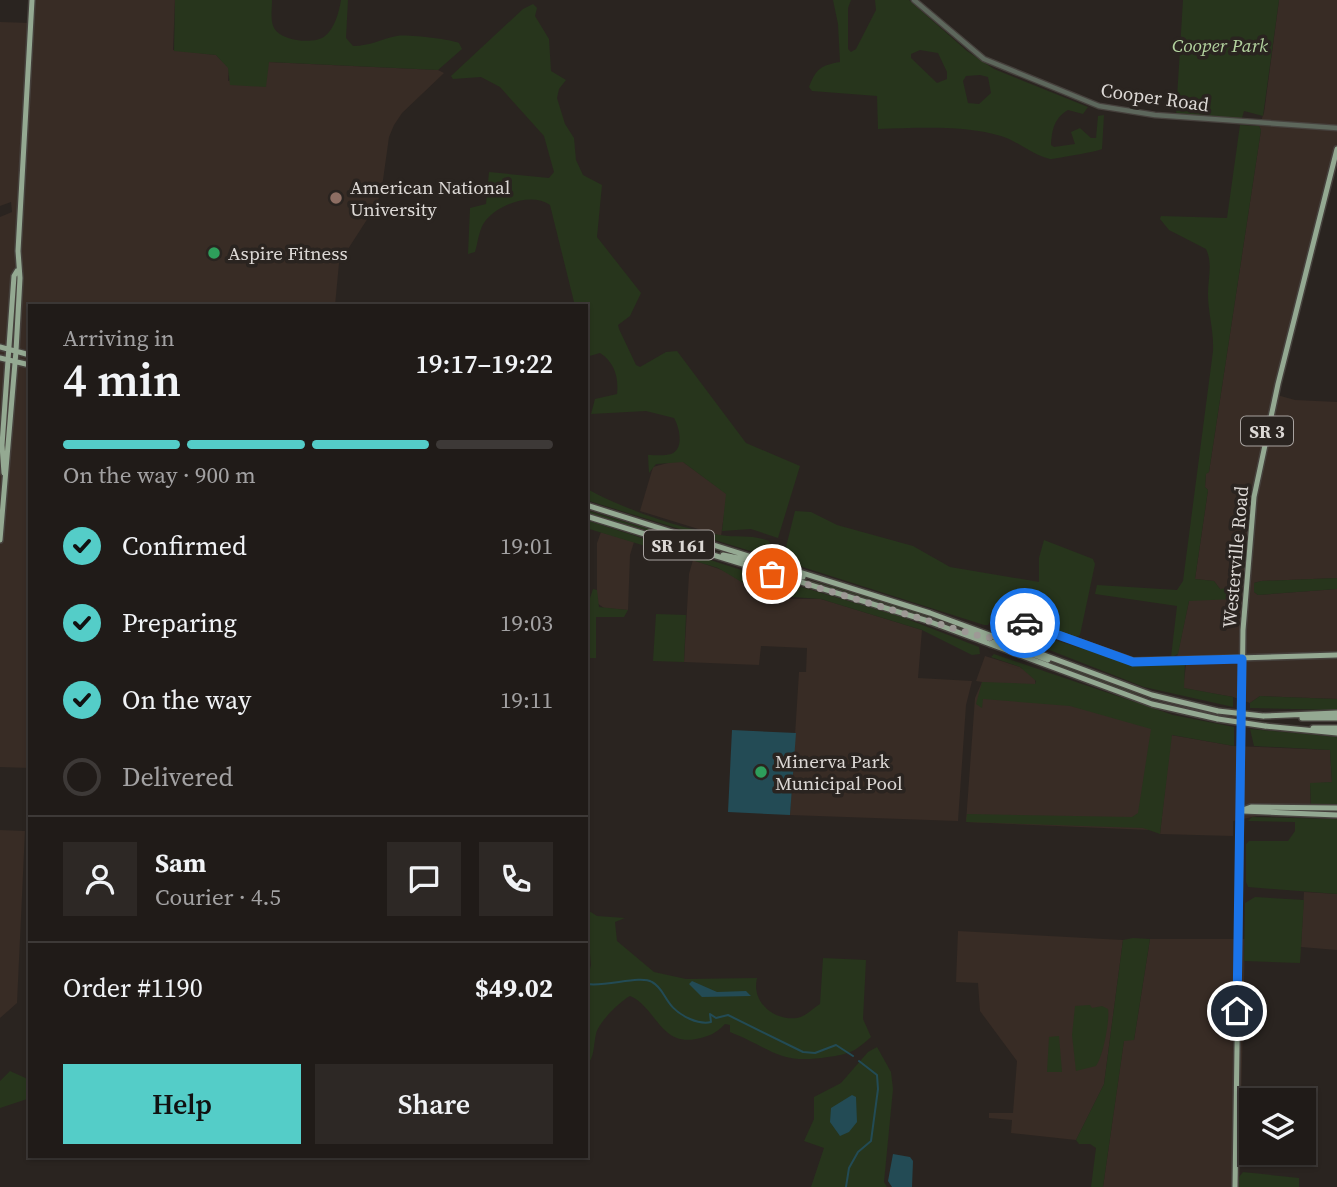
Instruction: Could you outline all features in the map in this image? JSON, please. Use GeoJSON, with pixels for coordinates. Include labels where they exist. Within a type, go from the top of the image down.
{"type":"FeatureCollection","features":[{"type":"Feature","properties":{"kind":"main road"},"geometry":{"type":"LineString","coordinates":[[4,473],[2,446],[8,360],[12,350],[20,278],[17,271],[32,0]]}},
{"type":"Feature","properties":{"kind":"main road","name":"Westerville Road"},"geometry":{"type":"LineString","coordinates":[[1235,1187],[1242,659],[1254,497],[1278,384],[1337,149]]}},
{"type":"Feature","properties":{"kind":"main road"},"geometry":{"type":"LineString","coordinates":[[0,347],[28,354]]}},
{"type":"Feature","properties":{"kind":"main road"},"geometry":{"type":"LineString","coordinates":[[0,540],[15,362],[12,350]]}},
{"type":"Feature","properties":{"kind":"main road"},"geometry":{"type":"LineString","coordinates":[[0,358],[28,365]]}},
{"type":"Feature","properties":{"kind":"main road","name":"SR 161"},"geometry":{"type":"LineString","coordinates":[[588,506],[865,592],[993,635],[1152,695],[1219,711],[1337,719]]}},
{"type":"Feature","properties":{"kind":"main road","name":"SR 161"},"geometry":{"type":"LineString","coordinates":[[588,517],[935,624],[1152,704],[1189,714],[1265,726],[1337,730]]}},
{"type":"Feature","properties":{"kind":"main road"},"geometry":{"type":"LineString","coordinates":[[693,549],[762,564],[774,564]]}},
{"type":"Feature","properties":{"kind":"main road"},"geometry":{"type":"LineString","coordinates":[[772,574],[784,572],[865,592]]}},
{"type":"Feature","properties":{"kind":"main road"},"geometry":{"type":"LineString","coordinates":[[935,624],[945,624],[986,638],[993,635],[1000,622],[1011,618],[1133,662],[1337,655]]}},
{"type":"Feature","properties":{"kind":"main road"},"geometry":{"type":"LineString","coordinates":[[990,644],[996,641],[1070,668],[1077,667]]}},
{"type":"Feature","properties":{"kind":"main road"},"geometry":{"type":"LineString","coordinates":[[1264,716],[1337,713]]}},
{"type":"Feature","properties":{"kind":"main road"},"geometry":{"type":"LineString","coordinates":[[1240,811],[1251,807],[1337,808]]}},
{"type":"Feature","properties":{"kind":"main road"},"geometry":{"type":"LineString","coordinates":[[1240,811],[1337,815]]}},
{"type":"Feature","properties":{"kind":"street","name":"Cooper Road"},"geometry":{"type":"LineString","coordinates":[[915,0],[984,59],[1099,106],[1155,115],[1337,128]]}},
{"type":"Feature","properties":{"kind":"shaded area"},"geometry":{"type":"Polygon","coordinates":[[[33,0],[175,0],[173,50],[216,55],[229,68],[228,81],[268,62],[438,70],[444,73],[402,113],[394,125],[389,137],[377,204],[339,263],[335,304],[28,304],[28,768],[0,767],[0,217],[12,212],[11,202],[0,206],[0,22],[31,23],[33,0]]]}},
{"type":"Feature","properties":{"kind":"shaded area"},"geometry":{"type":"Polygon","coordinates":[[[1279,0],[1337,0],[1337,149],[1277,395],[1295,400],[1337,402],[1337,578],[1261,581],[1254,583],[1254,592],[1258,595],[1337,589],[1337,699],[1260,696],[1250,703],[1233,697],[1183,688],[1186,665],[1178,663],[1177,657],[1189,601],[1220,589],[1214,581],[1195,579],[1208,490],[1205,487],[1206,473],[1209,472],[1279,0]]]}},
{"type":"Feature","properties":{"kind":"shaded area"},"geometry":{"type":"Polygon","coordinates":[[[675,461],[683,462],[727,494],[721,536],[640,511],[653,467],[675,461]]]}},
{"type":"Feature","properties":{"kind":"shaded area"},"geometry":{"type":"Polygon","coordinates":[[[601,532],[634,542],[630,555],[628,610],[604,608],[597,603],[597,543],[601,532]]]}},
{"type":"Feature","properties":{"kind":"shaded area"},"geometry":{"type":"Polygon","coordinates":[[[693,560],[725,571],[750,587],[788,599],[821,599],[922,630],[918,678],[972,681],[966,705],[958,821],[790,815],[799,672],[806,672],[807,648],[761,646],[759,665],[684,662],[689,574],[693,560]]]}},
{"type":"Feature","properties":{"kind":"shaded area"},"geometry":{"type":"Polygon","coordinates":[[[985,656],[1020,667],[1035,677],[1035,684],[1165,712],[1149,830],[966,822],[975,698],[982,682],[976,681],[985,656]]]}},
{"type":"Feature","properties":{"kind":"shaded area"},"geometry":{"type":"Polygon","coordinates":[[[1171,735],[1234,746],[1330,750],[1332,782],[1310,784],[1311,817],[1257,816],[1233,821],[1233,836],[1160,834],[1171,735]]]}},
{"type":"Feature","properties":{"kind":"shaded area"},"geometry":{"type":"Polygon","coordinates":[[[0,830],[25,831],[17,1003],[0,1018],[0,830]]]}},
{"type":"Feature","properties":{"kind":"shaded area"},"geometry":{"type":"Polygon","coordinates":[[[1304,892],[1337,894],[1337,950],[1301,947],[1304,892]]]}},
{"type":"Feature","properties":{"kind":"shaded area"},"geometry":{"type":"Polygon","coordinates":[[[958,931],[1123,940],[1104,1084],[1076,1140],[1011,1133],[1012,1120],[989,1118],[989,1113],[1013,1113],[1017,1061],[980,1011],[978,983],[956,982],[958,931]]]}},
{"type":"Feature","properties":{"kind":"shaded area"},"geometry":{"type":"Polygon","coordinates":[[[1150,939],[1245,939],[1241,1088],[1239,1088],[1239,1187],[1103,1187],[1124,1040],[1134,1040],[1150,939]]]}},
{"type":"Feature","properties":{"kind":"green space"},"geometry":{"type":"Polygon","coordinates":[[[175,0],[272,0],[274,28],[290,39],[306,41],[325,36],[336,20],[341,0],[348,0],[346,38],[353,46],[397,36],[409,36],[454,41],[459,43],[462,49],[438,70],[269,62],[266,87],[230,85],[228,68],[216,55],[174,51],[175,0]]]}},
{"type":"Feature","properties":{"kind":"green space"},"geometry":{"type":"Polygon","coordinates":[[[833,0],[851,0],[848,8],[848,49],[851,52],[856,49],[876,10],[875,0],[909,0],[967,51],[994,69],[1088,107],[1083,114],[1068,110],[1060,117],[1052,134],[1051,145],[1054,147],[1075,144],[1071,132],[1080,128],[1091,138],[1096,138],[1098,116],[1104,115],[1102,149],[1050,159],[1007,138],[986,132],[940,128],[878,129],[877,96],[812,91],[809,87],[820,69],[840,62],[838,24],[833,0]],[[920,50],[911,54],[911,58],[937,83],[947,79],[947,72],[938,53],[920,50]],[[966,76],[963,81],[968,103],[979,104],[991,93],[988,77],[966,76]]]}},
{"type":"Feature","properties":{"kind":"green space","name":"Cooper Park"},"geometry":{"type":"Polygon","coordinates":[[[1183,0],[1279,0],[1263,116],[1244,111],[1242,118],[1176,114],[1183,0]]]}},
{"type":"Feature","properties":{"kind":"green space"},"geometry":{"type":"Polygon","coordinates":[[[533,4],[537,8],[535,16],[549,39],[551,71],[566,80],[559,89],[557,98],[565,124],[574,138],[576,160],[583,175],[602,185],[597,237],[641,293],[630,316],[618,325],[636,365],[640,367],[666,352],[677,351],[746,443],[800,466],[778,538],[751,529],[722,531],[726,494],[683,462],[656,464],[649,473],[648,455],[669,455],[678,447],[679,432],[674,418],[646,411],[591,414],[595,399],[617,394],[616,376],[612,365],[600,353],[588,356],[588,304],[575,304],[550,205],[543,201],[525,200],[499,209],[484,223],[475,252],[468,254],[470,208],[486,204],[489,172],[549,178],[554,172],[544,136],[500,87],[481,77],[453,79],[451,76],[523,9],[533,4]]]}},
{"type":"Feature","properties":{"kind":"green space"},"geometry":{"type":"Polygon","coordinates":[[[1240,125],[1259,126],[1261,130],[1209,472],[1206,474],[1205,487],[1208,490],[1195,579],[1214,581],[1220,589],[1233,587],[1233,599],[1189,601],[1178,654],[1171,657],[1177,606],[1095,594],[1097,585],[1177,590],[1183,581],[1213,351],[1208,301],[1210,265],[1206,249],[1169,230],[1160,219],[1161,216],[1227,218],[1240,125]]]}},
{"type":"Feature","properties":{"kind":"green space"},"geometry":{"type":"Polygon","coordinates":[[[588,489],[615,503],[670,523],[720,535],[769,541],[773,550],[768,555],[588,501],[588,489]]]}},
{"type":"Feature","properties":{"kind":"green space"},"geometry":{"type":"Polygon","coordinates":[[[588,511],[752,560],[588,514],[588,511]]]}},
{"type":"Feature","properties":{"kind":"green space"},"geometry":{"type":"Polygon","coordinates":[[[795,511],[811,512],[837,525],[913,546],[950,567],[1039,582],[1039,558],[1044,540],[1093,559],[1095,564],[1080,635],[1074,638],[997,609],[988,625],[984,625],[790,563],[784,555],[795,511]]]}},
{"type":"Feature","properties":{"kind":"green space"},"geometry":{"type":"Polygon","coordinates":[[[588,521],[760,576],[762,585],[750,587],[718,568],[588,529],[588,521]]]}},
{"type":"Feature","properties":{"kind":"green space"},"geometry":{"type":"Polygon","coordinates":[[[795,577],[865,594],[971,632],[795,577]]]}},
{"type":"Feature","properties":{"kind":"green space"},"geometry":{"type":"Polygon","coordinates":[[[1337,578],[1337,589],[1258,595],[1254,592],[1254,583],[1261,581],[1337,578]]]}},
{"type":"Feature","properties":{"kind":"green space"},"geometry":{"type":"Polygon","coordinates":[[[785,582],[902,617],[979,647],[980,654],[972,655],[922,630],[821,599],[778,596],[775,584],[785,582]]]}},
{"type":"Feature","properties":{"kind":"green space"},"geometry":{"type":"Polygon","coordinates":[[[593,589],[597,590],[599,607],[628,610],[624,617],[596,617],[596,658],[588,658],[588,604],[593,589]]]}},
{"type":"Feature","properties":{"kind":"green space"},"geometry":{"type":"Polygon","coordinates":[[[656,614],[686,615],[684,662],[653,661],[656,614]]]}},
{"type":"Feature","properties":{"kind":"green space"},"geometry":{"type":"Polygon","coordinates":[[[1007,625],[1125,662],[1185,663],[1184,688],[1233,697],[1233,707],[1144,687],[1006,633],[1004,628],[1007,625]]]}},
{"type":"Feature","properties":{"kind":"green space"},"geometry":{"type":"Polygon","coordinates":[[[1011,649],[1076,669],[1145,696],[1116,689],[1011,649]]]}},
{"type":"Feature","properties":{"kind":"green space"},"geometry":{"type":"Polygon","coordinates":[[[994,654],[1173,715],[1234,727],[1234,746],[1172,735],[1160,834],[1143,828],[966,822],[967,814],[1132,817],[1138,813],[1151,729],[1070,706],[983,699],[982,708],[976,704],[982,682],[1035,684],[1036,681],[1020,667],[991,657],[994,654]]]}},
{"type":"Feature","properties":{"kind":"green space"},"geometry":{"type":"Polygon","coordinates":[[[1260,696],[1337,699],[1337,710],[1250,708],[1250,703],[1260,696]]]}},
{"type":"Feature","properties":{"kind":"green space"},"geometry":{"type":"Polygon","coordinates":[[[1250,729],[1337,737],[1337,805],[1311,805],[1310,783],[1332,782],[1330,750],[1254,746],[1250,729]]]}},
{"type":"Feature","properties":{"kind":"green space"},"geometry":{"type":"Polygon","coordinates":[[[1252,817],[1337,819],[1337,894],[1248,887],[1246,844],[1249,841],[1288,841],[1295,831],[1295,822],[1248,821],[1252,817]]]}},
{"type":"Feature","properties":{"kind":"green space"},"geometry":{"type":"Polygon","coordinates":[[[1255,897],[1304,900],[1300,963],[1244,961],[1245,903],[1255,897]]]}},
{"type":"Feature","properties":{"kind":"green space"},"geometry":{"type":"Polygon","coordinates":[[[588,910],[597,916],[625,918],[615,922],[617,941],[654,972],[686,979],[757,978],[757,995],[766,1008],[780,1016],[797,1018],[820,1004],[823,958],[866,960],[863,1019],[871,1037],[847,1053],[811,1059],[777,1054],[730,1032],[730,1025],[725,1024],[709,1036],[684,1040],[666,1031],[639,1001],[630,996],[601,1024],[588,1064],[588,977],[591,965],[588,910]]]}},
{"type":"Feature","properties":{"kind":"green space"},"geometry":{"type":"Polygon","coordinates":[[[1150,939],[1134,1040],[1124,1041],[1103,1187],[1091,1187],[1096,1148],[1090,1144],[1079,1144],[1076,1140],[1104,1084],[1123,940],[1150,939]]]}},
{"type":"Feature","properties":{"kind":"green space"},"geometry":{"type":"Polygon","coordinates":[[[1090,1005],[1092,1008],[1102,1006],[1108,1009],[1105,1038],[1096,1066],[1076,1071],[1072,1035],[1075,1006],[1090,1005]]]}},
{"type":"Feature","properties":{"kind":"green space"},"geometry":{"type":"Polygon","coordinates":[[[1059,1036],[1062,1072],[1047,1072],[1049,1037],[1059,1036]]]}},
{"type":"Feature","properties":{"kind":"green space"},"geometry":{"type":"Polygon","coordinates":[[[877,1047],[891,1072],[893,1089],[884,1182],[887,1187],[811,1187],[824,1148],[804,1141],[814,1119],[814,1097],[841,1083],[868,1052],[877,1047]]]}},
{"type":"Feature","properties":{"kind":"green space"},"geometry":{"type":"Polygon","coordinates":[[[10,1071],[28,1079],[28,1099],[0,1108],[0,1081],[10,1071]]]}},
{"type":"Feature","properties":{"kind":"green space"},"geometry":{"type":"Polygon","coordinates":[[[1243,1172],[1299,1178],[1299,1187],[1239,1187],[1239,1177],[1243,1172]]]}},
{"type":"Feature","properties":{"kind":"water","name":"Minerva Park Municipal Pool"},"geometry":{"type":"Polygon","coordinates":[[[732,730],[796,733],[790,815],[728,812],[732,730]]]}},
{"type":"Feature","properties":{"kind":"water"},"geometry":{"type":"Polygon","coordinates":[[[692,981],[717,992],[746,991],[751,996],[702,997],[689,984],[692,981]]]}},
{"type":"Feature","properties":{"kind":"water"},"geometry":{"type":"Polygon","coordinates":[[[852,1095],[856,1097],[857,1122],[849,1132],[840,1136],[830,1122],[831,1108],[852,1095]]]}},
{"type":"Feature","properties":{"kind":"water"},"geometry":{"type":"Polygon","coordinates":[[[893,1154],[910,1157],[913,1161],[912,1187],[892,1187],[888,1181],[893,1154]]]}},
{"type":"Feature","properties":{"kind":"waterway"},"geometry":{"type":"LineString","coordinates":[[588,984],[647,980],[657,985],[675,1009],[695,1021],[711,1022],[710,1014],[716,1018],[728,1015],[803,1052],[815,1053],[836,1045],[853,1056]]}},
{"type":"Feature","properties":{"kind":"waterway"},"geometry":{"type":"LineString","coordinates":[[846,1187],[849,1168],[858,1152],[871,1141],[878,1089],[877,1075],[859,1061]]}},
{"type":"Feature","properties":{"kind":"way so far"},"geometry":{"type":"LineString","coordinates":[[772,574],[986,638],[992,637],[1000,622],[1006,618],[1025,623]]}},
{"type":"Feature","properties":{"kind":"place","name":"American National University"},"geometry":{"type":"Point","coordinates":[336,198]}},
{"type":"Feature","properties":{"kind":"place","name":"Aspire Fitness"},"geometry":{"type":"Point","coordinates":[214,253]}},
{"type":"Feature","properties":{"kind":"place","name":"Minerva Park Municipal Pool"},"geometry":{"type":"Point","coordinates":[761,772]}},
{"type":"Feature","properties":{"kind":"route"},"geometry":{"type":"LineString","coordinates":[[1025,623],[1133,662],[1242,659],[1237,1011]]}}]}
